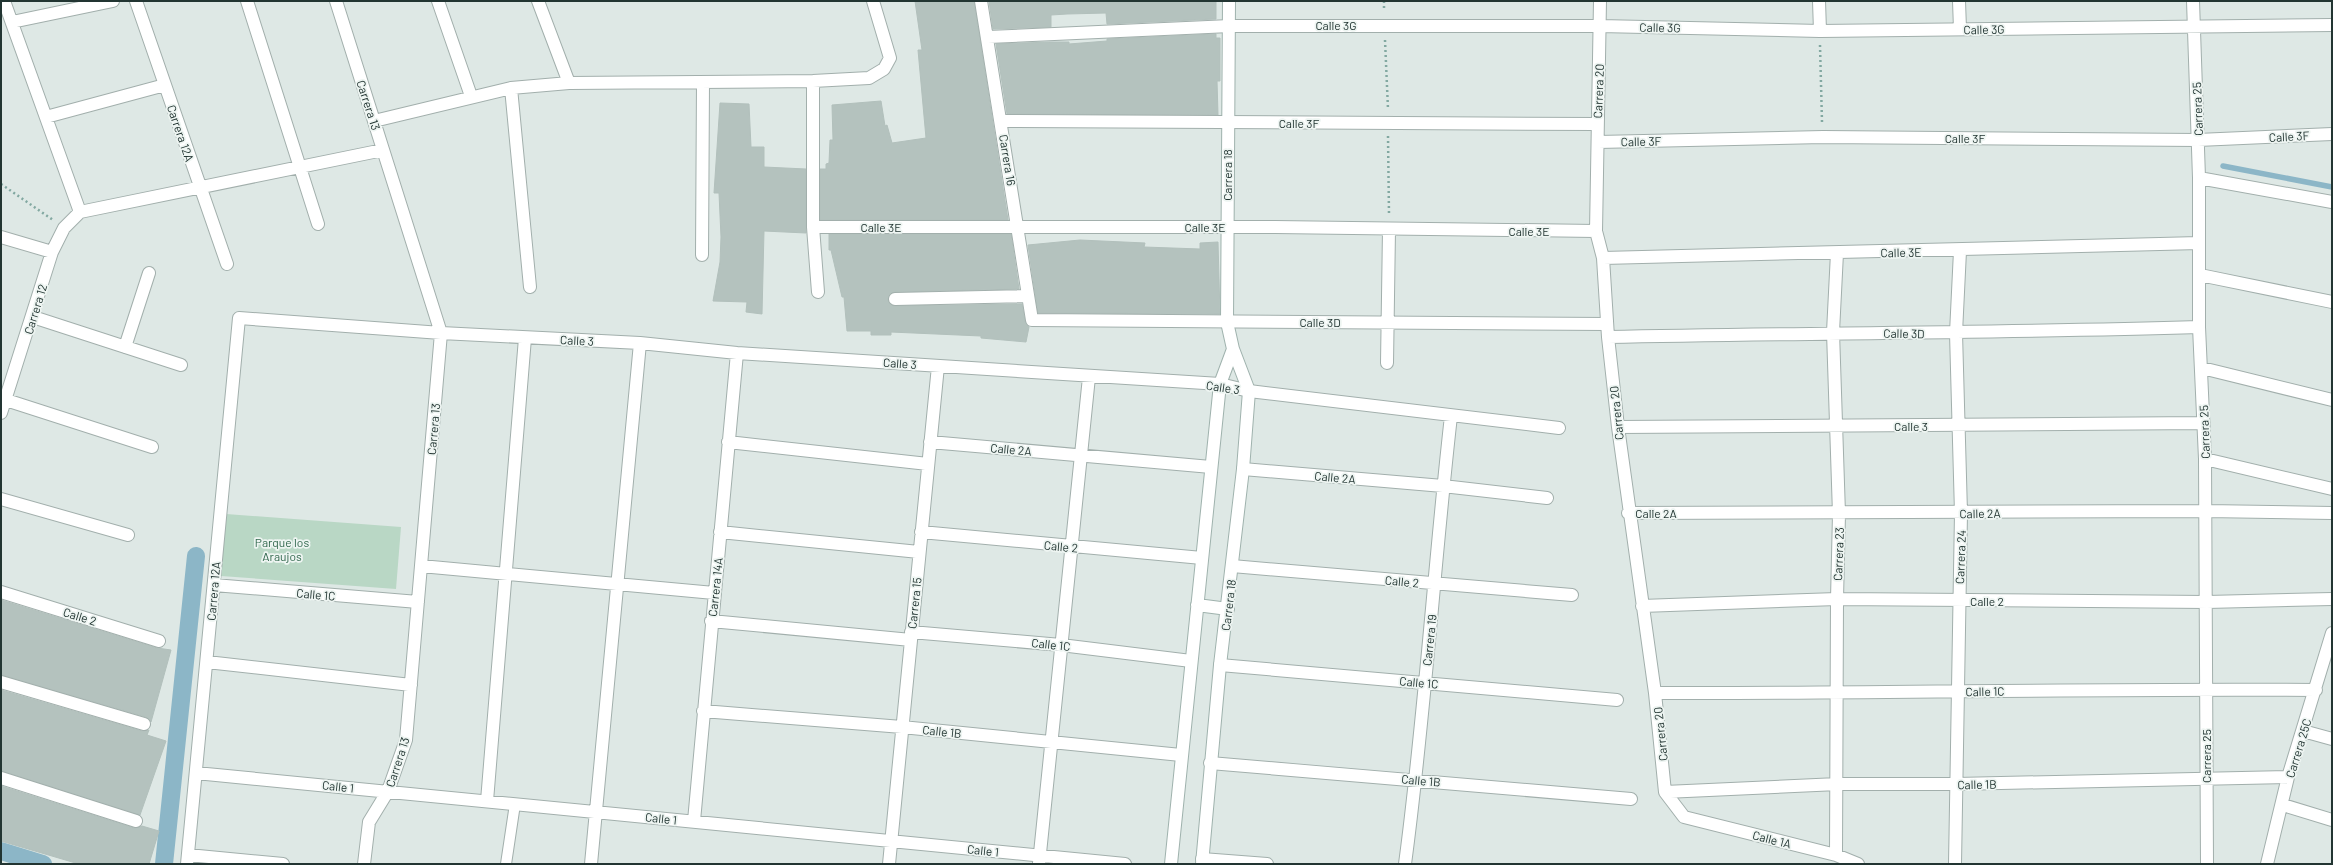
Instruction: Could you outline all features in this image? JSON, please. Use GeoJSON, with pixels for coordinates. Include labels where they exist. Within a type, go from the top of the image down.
{"type":"FeatureCollection","features":[{"type":"Feature","properties":{"kind":"street"},"geometry":{"type":"LineString","coordinates":[[4,1],[80,212],[383,150]]}},
{"type":"Feature","properties":{"kind":"street"},"geometry":{"type":"LineString","coordinates":[[12,22],[113,1]]}},
{"type":"Feature","properties":{"kind":"street","name":"Carrera 12A"},"geometry":{"type":"LineString","coordinates":[[136,1],[227,264]]}},
{"type":"Feature","properties":{"kind":"street"},"geometry":{"type":"LineString","coordinates":[[247,1],[298,168],[318,224]]}},
{"type":"Feature","properties":{"kind":"street","name":"Carrera 13"},"geometry":{"type":"LineString","coordinates":[[336,1],[441,333],[406,740],[388,791],[369,822],[364,864]]}},
{"type":"Feature","properties":{"kind":"street"},"geometry":{"type":"LineString","coordinates":[[438,1],[471,96]]}},
{"type":"Feature","properties":{"kind":"street"},"geometry":{"type":"LineString","coordinates":[[538,1],[569,83]]}},
{"type":"Feature","properties":{"kind":"street"},"geometry":{"type":"LineString","coordinates":[[374,121],[471,96],[511,88],[569,83],[813,81],[869,78],[884,69],[890,58],[873,1]]}},
{"type":"Feature","properties":{"kind":"street","name":"Carrera 16"},"geometry":{"type":"LineString","coordinates":[[981,1],[1002,121],[1032,320]]}},
{"type":"Feature","properties":{"kind":"street","name":"Carrera 18"},"geometry":{"type":"LineString","coordinates":[[1202,861],[1220,665],[1228,609],[1243,469],[1249,391],[1233,349],[1227,322],[1227,123],[1230,26],[1229,1]]}},
{"type":"Feature","properties":{"kind":"street","name":"Carrera 20"},"geometry":{"type":"LineString","coordinates":[[1600,1],[1596,231],[1602,258],[1608,338],[1628,513],[1655,693],[1666,792],[1684,817]]}},
{"type":"Feature","properties":{"kind":"street"},"geometry":{"type":"LineString","coordinates":[[1819,1],[1820,31]]}},
{"type":"Feature","properties":{"kind":"street"},"geometry":{"type":"LineString","coordinates":[[1959,1],[1960,29]]}},
{"type":"Feature","properties":{"kind":"street","name":"Carrera 25"},"geometry":{"type":"LineString","coordinates":[[2193,1],[2199,178],[2199,327],[2202,368],[2206,511],[2207,864]]}},
{"type":"Feature","properties":{"kind":"street","name":"Calle 3G"},"geometry":{"type":"LineString","coordinates":[[988,37],[1230,26],[1600,26],[1820,31],[2332,25]]}},
{"type":"Feature","properties":{"kind":"street"},"geometry":{"type":"LineString","coordinates":[[813,81],[813,227],[818,292]]}},
{"type":"Feature","properties":{"kind":"street"},"geometry":{"type":"LineString","coordinates":[[702,255],[703,82]]}},
{"type":"Feature","properties":{"kind":"street"},"geometry":{"type":"LineString","coordinates":[[46,117],[165,85]]}},
{"type":"Feature","properties":{"kind":"street"},"geometry":{"type":"LineString","coordinates":[[511,88],[530,287]]}},
{"type":"Feature","properties":{"kind":"street","name":"Calle 3F"},"geometry":{"type":"LineString","coordinates":[[1002,121],[1597,124]]}},
{"type":"Feature","properties":{"kind":"street","name":"Calle 3F"},"geometry":{"type":"LineString","coordinates":[[1598,142],[1823,137],[2198,140],[2332,134]]}},
{"type":"Feature","properties":{"kind":"street"},"geometry":{"type":"LineString","coordinates":[[2199,178],[2332,202]]}},
{"type":"Feature","properties":{"kind":"street","name":"Carrera 12"},"geometry":{"type":"LineString","coordinates":[[1,413],[33,317],[52,252],[64,228],[80,212]]}},
{"type":"Feature","properties":{"kind":"street","name":"Calle 3E"},"geometry":{"type":"LineString","coordinates":[[813,227],[1227,227],[1389,230],[1596,231]]}},
{"type":"Feature","properties":{"kind":"street"},"geometry":{"type":"LineString","coordinates":[[1387,363],[1386,322],[1389,230]]}},
{"type":"Feature","properties":{"kind":"street"},"geometry":{"type":"LineString","coordinates":[[1,236],[52,252]]}},
{"type":"Feature","properties":{"kind":"street","name":"Calle 3E"},"geometry":{"type":"LineString","coordinates":[[1602,258],[2199,243]]}},
{"type":"Feature","properties":{"kind":"street","name":"Carrera 24"},"geometry":{"type":"LineString","coordinates":[[1955,864],[1958,601],[1961,513],[1956,333],[1960,250]]}},
{"type":"Feature","properties":{"kind":"street","name":"Carrera 23"},"geometry":{"type":"LineString","coordinates":[[1836,855],[1838,784],[1836,599],[1839,514],[1833,332],[1837,253]]}},
{"type":"Feature","properties":{"kind":"street"},"geometry":{"type":"LineString","coordinates":[[125,347],[149,273]]}},
{"type":"Feature","properties":{"kind":"street"},"geometry":{"type":"LineString","coordinates":[[2200,275],[2332,302]]}},
{"type":"Feature","properties":{"kind":"street"},"geometry":{"type":"LineString","coordinates":[[894,299],[1028,296]]}},
{"type":"Feature","properties":{"kind":"street"},"geometry":{"type":"LineString","coordinates":[[33,317],[181,365]]}},
{"type":"Feature","properties":{"kind":"street","name":"Carrera 12A"},"geometry":{"type":"LineString","coordinates":[[188,860],[239,318]]}},
{"type":"Feature","properties":{"kind":"street","name":"Calle 3"},"geometry":{"type":"LineString","coordinates":[[239,318],[441,333],[640,343],[737,353],[1089,377],[1220,384],[1249,391],[1559,428]]}},
{"type":"Feature","properties":{"kind":"street","name":"Calle 3D"},"geometry":{"type":"LineString","coordinates":[[1032,320],[1607,324]]}},
{"type":"Feature","properties":{"kind":"street","name":"Calle 3D"},"geometry":{"type":"LineString","coordinates":[[1608,338],[1833,332],[1956,333],[2199,327]]}},
{"type":"Feature","properties":{"kind":"street"},"geometry":{"type":"LineString","coordinates":[[488,801],[525,338]]}},
{"type":"Feature","properties":{"kind":"street"},"geometry":{"type":"LineString","coordinates":[[591,864],[640,343]]}},
{"type":"Feature","properties":{"kind":"street"},"geometry":{"type":"LineString","coordinates":[[1171,864],[1220,384],[1233,349]]}},
{"type":"Feature","properties":{"kind":"street","name":"Carrera 14A"},"geometry":{"type":"LineString","coordinates":[[694,821],[711,621],[737,353]]}},
{"type":"Feature","properties":{"kind":"street","name":"Carrera 15"},"geometry":{"type":"LineString","coordinates":[[889,864],[938,366]]}},
{"type":"Feature","properties":{"kind":"street"},"geometry":{"type":"LineString","coordinates":[[2202,368],[2332,400]]}},
{"type":"Feature","properties":{"kind":"street"},"geometry":{"type":"LineString","coordinates":[[1039,860],[1089,377]]}},
{"type":"Feature","properties":{"kind":"street"},"geometry":{"type":"LineString","coordinates":[[6,400],[152,447]]}},
{"type":"Feature","properties":{"kind":"street","name":"Carrera 19"},"geometry":{"type":"LineString","coordinates":[[1405,864],[1417,779],[1424,683],[1451,416]]}},
{"type":"Feature","properties":{"kind":"street","name":"Calle 3"},"geometry":{"type":"LineString","coordinates":[[1618,427],[1959,426],[2204,423]]}},
{"type":"Feature","properties":{"kind":"street"},"geometry":{"type":"LineString","coordinates":[[728,442],[928,464]]}},
{"type":"Feature","properties":{"kind":"street","name":"Calle 2A"},"geometry":{"type":"LineString","coordinates":[[930,442],[1211,467]]}},
{"type":"Feature","properties":{"kind":"street"},"geometry":{"type":"LineString","coordinates":[[2205,458],[2332,489]]}},
{"type":"Feature","properties":{"kind":"street","name":"Calle 2A"},"geometry":{"type":"LineString","coordinates":[[1243,469],[1443,486],[1546,498]]}},
{"type":"Feature","properties":{"kind":"street"},"geometry":{"type":"LineString","coordinates":[[1,499],[128,535]]}},
{"type":"Feature","properties":{"kind":"street","name":"Calle 2A"},"geometry":{"type":"LineString","coordinates":[[1628,513],[1839,514],[2206,511],[2332,513]]}},
{"type":"Feature","properties":{"kind":"street"},"geometry":{"type":"LineString","coordinates":[[720,532],[919,552]]}},
{"type":"Feature","properties":{"kind":"street","name":"Calle 2"},"geometry":{"type":"LineString","coordinates":[[921,532],[1202,558]]}},
{"type":"Feature","properties":{"kind":"street"},"geometry":{"type":"LineString","coordinates":[[421,566],[714,593]]}},
{"type":"Feature","properties":{"kind":"street","name":"Calle 2"},"geometry":{"type":"LineString","coordinates":[[1232,566],[1572,596]]}},
{"type":"Feature","properties":{"kind":"street","name":"Calle 1C"},"geometry":{"type":"LineString","coordinates":[[214,585],[418,602]]}},
{"type":"Feature","properties":{"kind":"street","name":"Calle 2"},"geometry":{"type":"LineString","coordinates":[[1,592],[159,641]]}},
{"type":"Feature","properties":{"kind":"street","name":"Calle 2"},"geometry":{"type":"LineString","coordinates":[[1642,606],[1836,599],[2207,602],[2332,599]]}},
{"type":"Feature","properties":{"kind":"street"},"geometry":{"type":"LineString","coordinates":[[1197,606],[1228,609]]}},
{"type":"Feature","properties":{"kind":"street","name":"Calle 1C"},"geometry":{"type":"LineString","coordinates":[[711,621],[911,636],[1061,645],[1191,661]]}},
{"type":"Feature","properties":{"kind":"street","name":"Carrera 25C"},"geometry":{"type":"LineString","coordinates":[[2267,864],[2283,805],[2288,777],[2331,646],[2332,633]]}},
{"type":"Feature","properties":{"kind":"street"},"geometry":{"type":"LineString","coordinates":[[207,662],[411,685]]}},
{"type":"Feature","properties":{"kind":"street","name":"Calle 1C"},"geometry":{"type":"LineString","coordinates":[[1220,665],[1617,700]]}},
{"type":"Feature","properties":{"kind":"street"},"geometry":{"type":"LineString","coordinates":[[1,682],[144,724]]}},
{"type":"Feature","properties":{"kind":"street","name":"Calle 1C"},"geometry":{"type":"LineString","coordinates":[[1655,693],[1836,694],[2206,689],[2316,690]]}},
{"type":"Feature","properties":{"kind":"street","name":"Calle 1B"},"geometry":{"type":"LineString","coordinates":[[703,711],[902,727],[1181,755]]}},
{"type":"Feature","properties":{"kind":"street"},"geometry":{"type":"LineString","coordinates":[[2303,731],[2332,739]]}},
{"type":"Feature","properties":{"kind":"street","name":"Calle 1B"},"geometry":{"type":"LineString","coordinates":[[1210,763],[1417,779],[1631,799]]}},
{"type":"Feature","properties":{"kind":"street","name":"Calle 1"},"geometry":{"type":"LineString","coordinates":[[196,773],[892,841],[1039,860],[1125,864]]}},
{"type":"Feature","properties":{"kind":"street","name":"Calle 1B"},"geometry":{"type":"LineString","coordinates":[[1666,792],[1838,784],[1956,784],[2206,780],[2288,777]]}},
{"type":"Feature","properties":{"kind":"street"},"geometry":{"type":"LineString","coordinates":[[1,778],[136,821]]}},
{"type":"Feature","properties":{"kind":"street"},"geometry":{"type":"LineString","coordinates":[[2283,805],[2332,820]]}},
{"type":"Feature","properties":{"kind":"street","name":"Calle 1A"},"geometry":{"type":"LineString","coordinates":[[1684,817],[1836,855],[1858,864]]}},
{"type":"Feature","properties":{"kind":"street"},"geometry":{"type":"LineString","coordinates":[[188,860],[283,864]]}},
{"type":"Feature","properties":{"kind":"street"},"geometry":{"type":"LineString","coordinates":[[1202,861],[1267,864]]}},
{"type":"Feature","properties":{"kind":"lane"},"geometry":{"type":"LineString","coordinates":[[506,864],[515,804]]}},
{"type":"Feature","properties":{"kind":"path"},"geometry":{"type":"LineString","coordinates":[[1820,31],[1823,137]]}},
{"type":"Feature","properties":{"kind":"path"},"geometry":{"type":"LineString","coordinates":[[1,184],[64,228]]}},
{"type":"Feature","properties":{"kind":"green space","name":"Parque los Araujos"},"geometry":{"type":"Polygon","coordinates":[[[226,514],[401,527],[396,589],[221,576],[226,514]]]}},
{"type":"Feature","properties":{"kind":"building"},"geometry":{"type":"Polygon","coordinates":[[[915,1],[974,1],[1008,220],[820,220],[820,169],[826,169],[826,164],[829,163],[830,140],[833,140],[832,105],[881,101],[885,126],[887,125],[892,143],[926,138],[918,50],[922,50],[915,1]]]}},
{"type":"Feature","properties":{"kind":"building"},"geometry":{"type":"Polygon","coordinates":[[[989,1],[1216,1],[1216,19],[1107,24],[1106,13],[1067,14],[1051,15],[1051,27],[993,29],[989,1]]]}},
{"type":"Feature","properties":{"kind":"building"},"geometry":{"type":"Polygon","coordinates":[[[1216,34],[1216,38],[1220,38],[1220,81],[1217,81],[1218,115],[1007,114],[996,44],[1069,42],[1069,44],[1107,41],[1107,39],[1216,34]]]}},
{"type":"Feature","properties":{"kind":"building"},"geometry":{"type":"Polygon","coordinates":[[[720,103],[749,104],[751,147],[764,147],[764,167],[806,169],[806,233],[764,231],[762,314],[746,312],[747,302],[713,301],[720,262],[721,237],[719,193],[714,193],[720,103]]]}},
{"type":"Feature","properties":{"kind":"building"},"geometry":{"type":"Polygon","coordinates":[[[829,234],[1011,234],[1019,289],[895,292],[889,295],[888,300],[891,305],[895,306],[1022,304],[1025,321],[1029,327],[1026,342],[981,338],[981,336],[891,332],[891,335],[871,335],[871,331],[847,331],[844,297],[842,297],[831,250],[829,250],[829,234]]]}},
{"type":"Feature","properties":{"kind":"building"},"geometry":{"type":"Polygon","coordinates":[[[1080,240],[1145,243],[1144,247],[1200,249],[1200,243],[1218,242],[1220,314],[1038,313],[1028,245],[1080,240]]]}},
{"type":"Feature","properties":{"kind":"building"},"geometry":{"type":"Polygon","coordinates":[[[1,600],[157,648],[171,650],[151,722],[146,717],[1,675],[1,600]]]}},
{"type":"Feature","properties":{"kind":"building"},"geometry":{"type":"Polygon","coordinates":[[[1,690],[142,731],[149,730],[147,735],[166,741],[140,815],[1,771],[1,690]]]}},
{"type":"Feature","properties":{"kind":"building"},"geometry":{"type":"Polygon","coordinates":[[[1,786],[134,828],[142,826],[159,831],[149,864],[79,864],[1,841],[1,786]]]}},
{"type":"Feature","properties":{"kind":"waterway"},"geometry":{"type":"LineString","coordinates":[[2223,166],[2332,187]]}},
{"type":"Feature","properties":{"kind":"waterway"},"geometry":{"type":"LineString","coordinates":[[164,864],[196,556]]}},
{"type":"Feature","properties":{"kind":"waterway"},"geometry":{"type":"LineString","coordinates":[[1,851],[43,864]]}}]}
